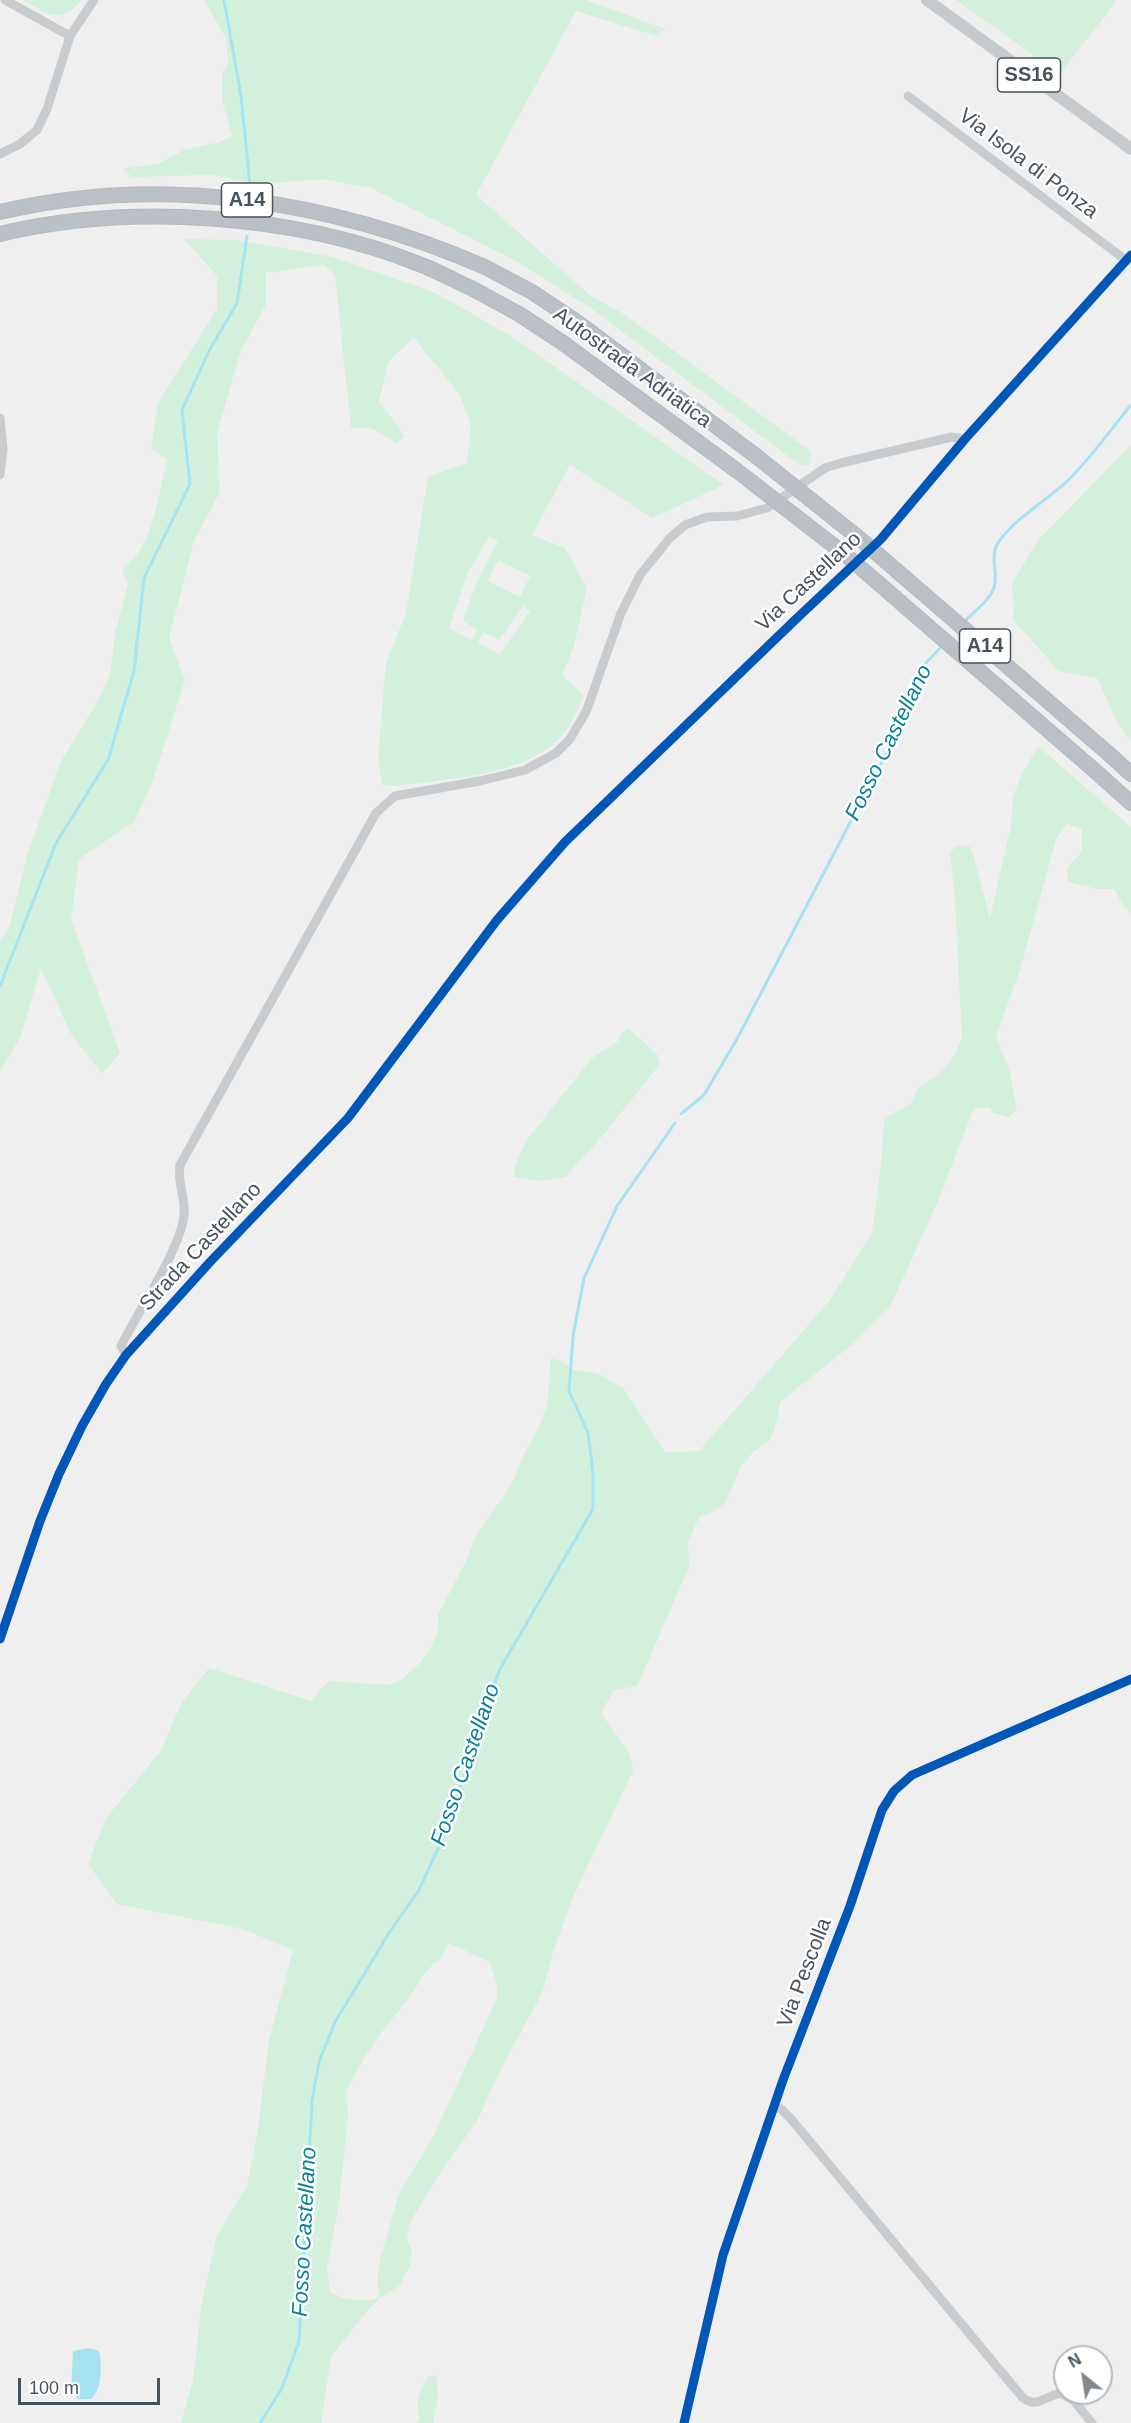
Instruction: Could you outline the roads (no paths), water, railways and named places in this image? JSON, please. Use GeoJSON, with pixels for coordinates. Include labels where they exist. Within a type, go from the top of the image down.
{"type":"FeatureCollection","features":[{"type":"Feature","properties":{"kind":"highway","name":"Autostrada Adriatica"},"geometry":{"type":"LineString","coordinates":[[0,212],[51,202],[104,196],[151,194],[241,199],[305,208],[364,222],[435,245],[485,267],[532,292],[577,322],[756,456],[860,539],[1131,774]]}},
{"type":"Feature","properties":{"kind":"highway","name":"Autostrada Adriatica"},"geometry":{"type":"LineString","coordinates":[[0,234],[77,220],[132,216],[207,218],[273,226],[327,237],[419,264],[473,289],[519,314],[563,344],[736,470],[847,556],[1131,803]]}},
{"type":"Feature","properties":{"kind":"main road","name":"SS16"},"geometry":{"type":"LineString","coordinates":[[927,0],[1131,149]]}},
{"type":"Feature","properties":{"kind":"street"},"geometry":{"type":"LineString","coordinates":[[5,0],[70,36]]}},
{"type":"Feature","properties":{"kind":"street"},"geometry":{"type":"LineString","coordinates":[[0,154],[20,144],[37,130],[47,109],[70,36],[94,0]]}},
{"type":"Feature","properties":{"kind":"street","name":"Via Isola di Ponza"},"geometry":{"type":"LineString","coordinates":[[908,96],[1129,258]]}},
{"type":"Feature","properties":{"kind":"street","name":"Via Castellano"},"geometry":{"type":"LineString","coordinates":[[497,920],[565,842],[881,539],[965,439],[1129,258]]}},
{"type":"Feature","properties":{"kind":"street"},"geometry":{"type":"LineString","coordinates":[[0,418],[3,449],[0,475]]}},
{"type":"Feature","properties":{"kind":"street","name":"Strada Castellano"},"geometry":{"type":"LineString","coordinates":[[126,1355],[121,1346],[154,1287],[179,1235],[184,1215],[184,1201],[178,1179],[180,1165],[185,1154],[376,813],[395,796],[480,781],[525,770],[556,753],[570,739],[586,712],[621,613],[640,575],[669,539],[685,525],[707,517],[737,516],[766,508],[833,465],[952,437],[965,439]]}},
{"type":"Feature","properties":{"kind":"street","name":"Strada Castellano"},"geometry":{"type":"LineString","coordinates":[[0,1640],[36,1532],[59,1474],[82,1426],[126,1355],[210,1262],[348,1118],[497,920]]}},
{"type":"Feature","properties":{"kind":"street","name":"Via Pescolla"},"geometry":{"type":"LineString","coordinates":[[684,2423],[723,2255],[774,2106],[850,1906],[882,1810],[894,1791],[912,1775],[1131,1679]]}},
{"type":"Feature","properties":{"kind":"street"},"geometry":{"type":"LineString","coordinates":[[774,2106],[791,2118],[1023,2398],[1036,2403],[1061,2393],[1074,2401],[1092,2423]]}},
{"type":"Feature","properties":{"kind":"water"},"geometry":{"type":"Polygon","coordinates":[[[89,2348],[97,2350],[100,2354],[99,2384],[91,2399],[78,2399],[71,2390],[73,2351],[89,2348]]]}},
{"type":"Feature","properties":{"kind":"waterway"},"geometry":{"type":"LineString","coordinates":[[224,0],[241,96],[250,185]]}},
{"type":"Feature","properties":{"kind":"waterway"},"geometry":{"type":"LineString","coordinates":[[0,986],[56,843],[108,760],[134,671],[144,578],[190,484],[182,410],[209,351],[237,303],[247,236]]}},
{"type":"Feature","properties":{"kind":"waterway","name":"Fosso Castellano"},"geometry":{"type":"LineString","coordinates":[[964,622],[994,589],[994,556],[1000,540],[1022,518],[1071,477],[1131,405]]}},
{"type":"Feature","properties":{"kind":"waterway","name":"Fosso Castellano"},"geometry":{"type":"LineString","coordinates":[[681,1114],[704,1095],[737,1039],[900,727],[926,663],[943,645]]}},
{"type":"Feature","properties":{"kind":"waterway","name":"Fosso Castellano"},"geometry":{"type":"LineString","coordinates":[[260,2423],[281,2390],[299,2342],[312,2101],[319,2062],[335,2022],[389,1933],[419,1890],[442,1840],[465,1774],[476,1732],[500,1669],[593,1509],[593,1473],[588,1433],[569,1391],[573,1336],[584,1278],[617,1206],[675,1123]]}}]}
